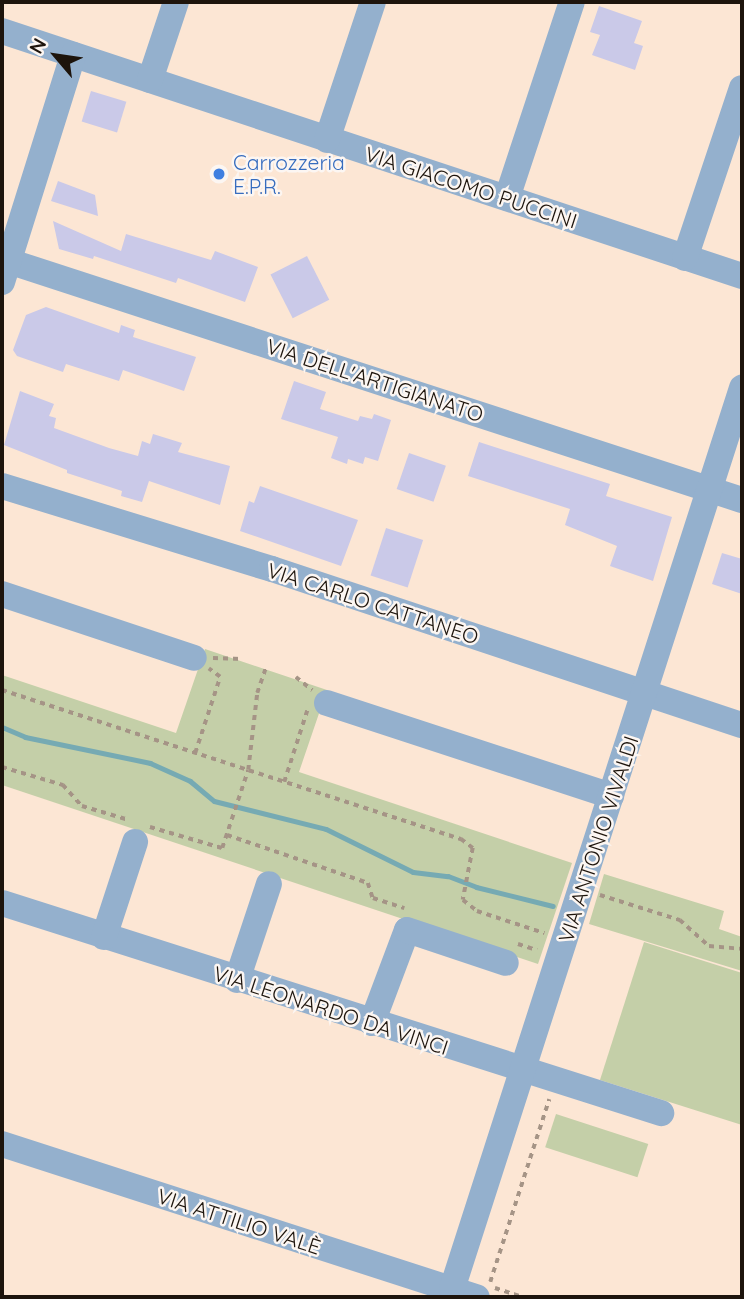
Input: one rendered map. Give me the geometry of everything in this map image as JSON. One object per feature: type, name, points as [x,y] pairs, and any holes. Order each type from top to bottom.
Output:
[{"type":"street","points":[[150,80],[176,2]]},
{"type":"street","points":[[327,140],[373,2]]},
{"type":"street","points":[[507,198],[572,2]]},
{"type":"street","name":"VIA GIACOMO PUCCINI","points":[[2,31],[742,276]]},
{"type":"street","points":[[5,271],[73,55]]},
{"type":"street","points":[[685,258],[742,88]]},
{"type":"street","name":"VIA DELL'ARTIGIANATO","points":[[5,271],[742,500]]},
{"type":"street","name":"VIA ANTONIO VIVALDI","points":[[465,1293],[523,1071],[742,388]]},
{"type":"street","name":"VIA CARLO CATTANEO","points":[[2,486],[272,569],[742,725]]},
{"type":"street","points":[[2,594],[194,658]]},
{"type":"street","points":[[327,703],[611,796]]},
{"type":"street","points":[[104,937],[138,830]]},
{"type":"street","points":[[237,980],[269,884]]},
{"type":"street","name":"VIA LEONARDO DA VINCI","points":[[2,903],[660,1114]]},
{"type":"street","points":[[372,1023],[407,930],[508,952]]},
{"type":"street","name":"VIA ATTILIO VALÈ","points":[[2,1144],[465,1293]]},
{"type":"path","points":[[194,658],[242,659]]},
{"type":"path","points":[[194,658],[220,677],[195,753]]},
{"type":"path","points":[[2,767],[63,785],[82,806],[138,830],[222,848],[248,770],[257,693],[266,667]]},
{"type":"path","points":[[2,690],[461,839],[473,848],[463,900],[477,911],[562,949]]},
{"type":"path","points":[[284,782],[308,708],[327,703]]},
{"type":"path","points":[[227,835],[368,883],[373,898],[410,910]]},
{"type":"path","points":[[582,889],[680,920],[709,946],[742,949]]},
{"type":"path","points":[[508,952],[562,949]]},
{"type":"path","points":[[523,1297],[489,1286],[555,1081]]},
{"type":"green space","points":[[205,649],[327,690],[299,772],[572,863],[538,964],[2,785],[2,675],[176,733]]},
{"type":"green space","points":[[604,874],[724,911],[719,929],[742,937],[742,971],[589,924]]},
{"type":"green space","points":[[644,942],[742,973],[742,1125],[600,1080]]},
{"type":"green space","points":[[556,1114],[648,1144],[637,1177],[545,1147]]},
{"type":"building","points":[[599,6],[642,21],[634,43],[643,46],[635,70],[592,55],[600,35],[590,32]]},
{"type":"building","points":[[91,91],[126,102],[117,132],[82,122]]},
{"type":"building","points":[[58,181],[95,195],[98,216],[51,201]]},
{"type":"building","points":[[53,221],[121,251],[126,234],[211,260],[215,251],[258,267],[245,302],[178,278],[176,283],[94,256],[93,259],[59,249]]},
{"type":"building","points":[[307,256],[329,300],[293,318],[270,275]]},
{"type":"building","points":[[46,307],[119,333],[121,325],[135,330],[133,337],[196,357],[184,391],[123,370],[119,381],[66,364],[63,372],[17,356],[13,350],[26,315]]},
{"type":"building","points":[[294,381],[326,392],[320,409],[358,421],[360,416],[372,419],[374,414],[391,420],[378,461],[365,457],[363,464],[348,459],[347,464],[331,458],[338,437],[281,419]]},
{"type":"building","points":[[20,391],[54,404],[49,416],[56,418],[54,428],[109,448],[138,456],[142,441],[150,444],[153,434],[182,443],[178,452],[230,466],[220,505],[149,481],[142,502],[121,496],[122,491],[67,473],[67,470],[4,445]]},
{"type":"building","points":[[479,442],[610,484],[606,496],[672,517],[653,581],[610,566],[617,546],[565,525],[570,509],[468,476]]},
{"type":"building","points":[[409,453],[446,466],[434,502],[397,489]]},
{"type":"building","points":[[260,486],[358,520],[341,566],[240,531],[249,501],[254,503]]},
{"type":"building","points":[[386,528],[423,540],[408,588],[371,576]]},
{"type":"building","points":[[722,553],[742,559],[742,594],[712,584]]},
{"type":"waterway","points":[[2,727],[25,737],[150,763],[190,781],[214,801],[326,829],[413,872],[448,876],[476,887],[553,906]]},
{"type":"place","name":"Carrozzeria E.P.R.","points":[[219,174]]}]
